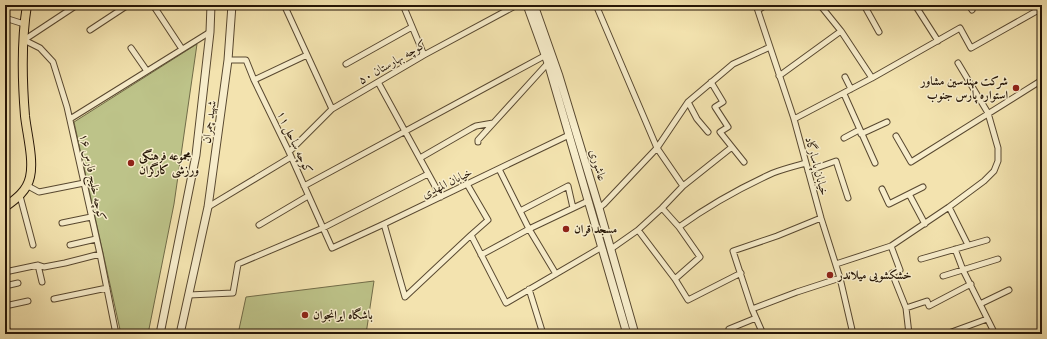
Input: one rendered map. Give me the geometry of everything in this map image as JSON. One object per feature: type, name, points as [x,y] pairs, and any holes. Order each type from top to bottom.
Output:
[{"type":"main road","points":[[5,207],[20,196],[28,186],[31,176],[30,145],[23,75],[24,24],[27,5]]},
{"type":"street","points":[[24,40],[77,5]]},
{"type":"street","points":[[90,30],[128,5]]},
{"type":"street","points":[[153,5],[182,49]]},
{"type":"street","name":"شهید چمران","points":[[160,334],[196,155],[210,32],[211,5]]},
{"type":"street","points":[[403,5],[424,55]]},
{"type":"street","name":"کوچه بهارستان ۵۰","points":[[208,206],[290,155],[332,109],[424,55],[517,5]]},
{"type":"street","name":"عاشوری","points":[[527,5],[546,55],[627,334]]},
{"type":"street","name":"عاشوری","points":[[534,5],[560,76],[635,334]]},
{"type":"street","points":[[596,5],[658,148],[683,186]]},
{"type":"street","points":[[757,7],[766,5]]},
{"type":"street","points":[[820,5],[841,31],[872,78]]},
{"type":"street","points":[[864,5],[879,32]]},
{"type":"street","points":[[914,5],[938,41]]},
{"type":"street","points":[[969,5],[972,10]]},
{"type":"street","name":"شهید چمران","points":[[180,334],[208,206],[234,6]]},
{"type":"street","name":"خیابان پاسارگاد","points":[[757,7],[794,119],[821,218],[840,278],[853,334]]},
{"type":"street","points":[[794,119],[844,94],[960,28],[971,48],[1042,8]]},
{"type":"street","points":[[286,9],[332,109]]},
{"type":"street","points":[[5,18],[24,24]]},
{"type":"street","points":[[346,64],[412,28]]},
{"type":"street","points":[[780,76],[841,31]]},
{"type":"street","points":[[70,119],[210,32]]},
{"type":"street","name":"کوچه خلیج فارس ۱۶","points":[[24,40],[40,48],[53,62],[70,119],[116,334]]},
{"type":"street","points":[[599,208],[658,148],[688,102],[733,64],[770,47]]},
{"type":"street","points":[[132,48],[147,71]]},
{"type":"street","points":[[254,80],[307,55]]},
{"type":"street","points":[[304,186],[546,55]]},
{"type":"street","name":"کوچه ساحل ۱۱","points":[[228,60],[246,60],[332,248]]},
{"type":"street","points":[[478,142],[478,140],[493,123],[548,63]]},
{"type":"street","points":[[836,264],[891,246],[949,207],[994,172],[998,161],[998,148],[988,113],[958,63]]},
{"type":"street","points":[[845,77],[851,89]]},
{"type":"street","points":[[896,136],[911,162],[1042,80]]},
{"type":"street","points":[[378,82],[441,197]]},
{"type":"street","points":[[711,82],[723,102],[716,107],[728,127],[720,132],[744,162]]},
{"type":"street","points":[[844,94],[875,163]]},
{"type":"street","points":[[688,102],[697,119],[708,132]]},
{"type":"street","points":[[844,138],[887,122]]},
{"type":"street","points":[[420,158],[476,126],[493,123]]},
{"type":"street","name":"خیابان المهدی","points":[[332,248],[569,135]]},
{"type":"street","points":[[611,249],[638,230],[683,186],[732,147]]},
{"type":"street","points":[[808,171],[836,161],[848,198]]},
{"type":"street","points":[[678,227],[700,212],[730,195],[774,173],[806,163]]},
{"type":"street","points":[[499,169],[520,211],[556,274]]},
{"type":"street","points":[[189,295],[233,293],[238,264],[323,228],[428,174]]},
{"type":"street","points":[[28,186],[40,192],[84,182]]},
{"type":"street","points":[[384,224],[405,297],[470,235],[488,220],[468,184]]},
{"type":"street","points":[[520,211],[568,186],[574,208]]},
{"type":"street","points":[[882,189],[889,204],[923,187]]},
{"type":"street","points":[[909,194],[925,224]]},
{"type":"street","points":[[20,196],[33,245]]},
{"type":"street","points":[[259,225],[308,196]]},
{"type":"street","points":[[481,255],[588,201]]},
{"type":"street","points":[[949,207],[968,245]]},
{"type":"street","points":[[662,208],[700,257],[675,280]]},
{"type":"street","points":[[62,223],[91,217]]},
{"type":"street","points":[[763,334],[752,309],[733,251],[778,236],[821,218]]},
{"type":"street","points":[[638,230],[688,300],[741,273]]},
{"type":"street","points":[[470,235],[506,303],[602,247]]},
{"type":"street","points":[[70,245],[96,239]]},
{"type":"street","points":[[921,259],[988,240]]},
{"type":"street","points":[[891,246],[900,270],[892,273],[906,308],[909,334]]},
{"type":"street","points":[[954,249],[995,334]]},
{"type":"street","points":[[5,272],[38,265],[44,267],[100,254]]},
{"type":"street","points":[[944,276],[998,259]]},
{"type":"street","points":[[38,265],[42,282]]},
{"type":"street","points":[[752,309],[796,292],[840,278]]},
{"type":"street","points":[[5,286],[18,283]]},
{"type":"street","points":[[906,308],[927,302],[929,306],[971,284]]},
{"type":"street","points":[[54,299],[107,288]]},
{"type":"street","points":[[529,289],[543,334]]},
{"type":"street","points":[[980,304],[1009,290]]},
{"type":"street","points":[[5,306],[28,300]]},
{"type":"street","points":[[729,329],[756,318]]},
{"type":"street","points":[[946,334],[987,319]]},
{"type":"street","points":[[5,320],[8,334]]},
{"type":"green space","name":"مجموعه فرهنگی ورزشی کارگران","points":[[197,44],[174,204],[148,334],[121,334],[74,122]]},
{"type":"green space","name":"باشگاه ایرانجوان","points":[[374,281],[366,334],[238,334],[246,297]]},
{"type":"place","name":"شرکت مهندسین مشاور استواره پارس جنوب","points":[[1016,88]]},
{"type":"place","name":"مجموعه فرهنگی ورزشی کارگران","points":[[131,163]]},
{"type":"place","name":"مسجد قران","points":[[566,229]]},
{"type":"place","name":"خشکشویی میلاندر","points":[[830,275]]},
{"type":"place","name":"باشگاه ایرانجوان","points":[[305,315]]}]
